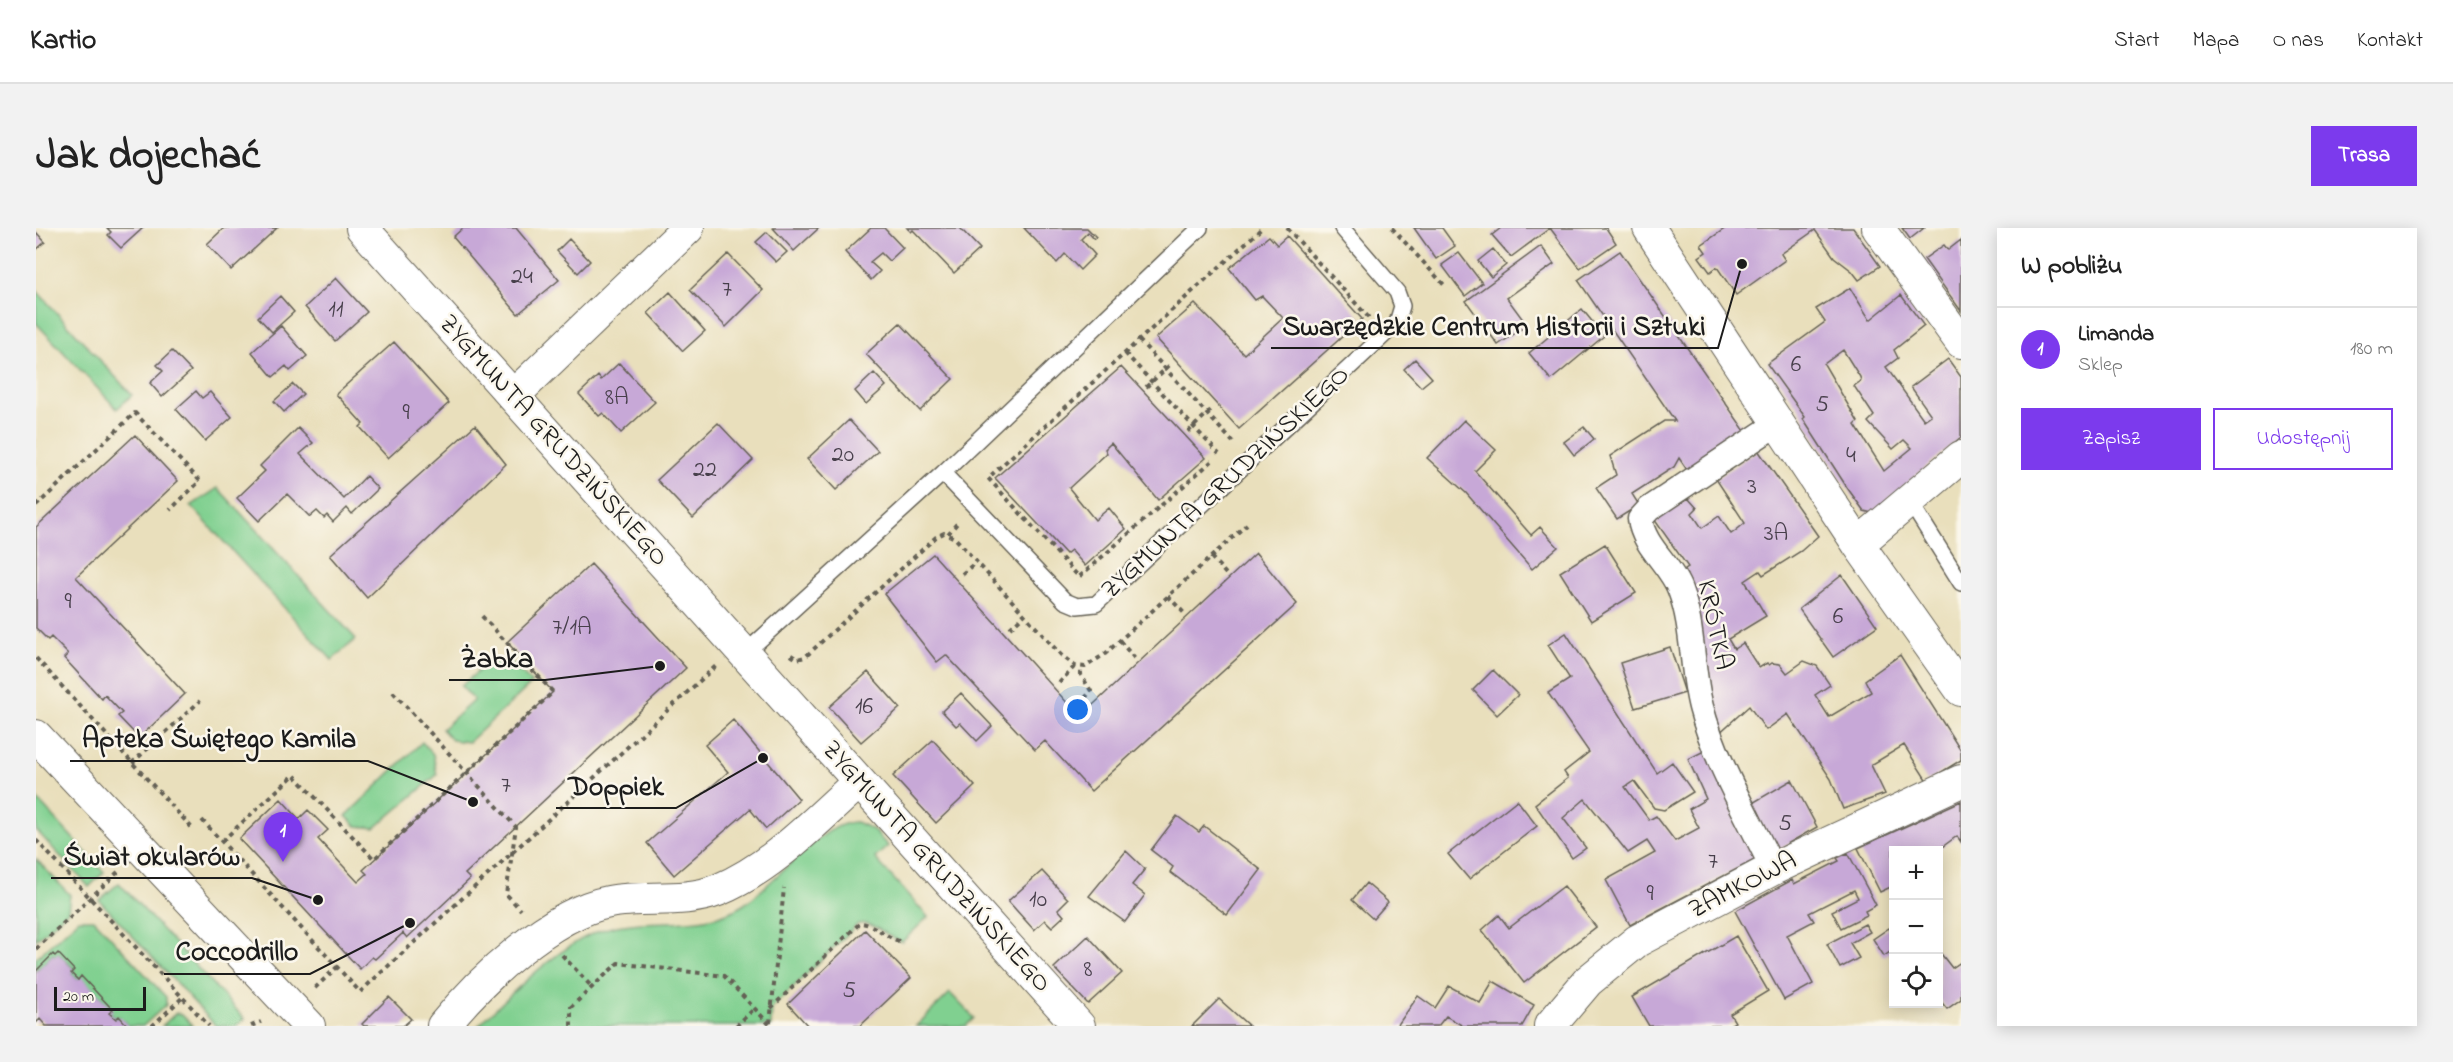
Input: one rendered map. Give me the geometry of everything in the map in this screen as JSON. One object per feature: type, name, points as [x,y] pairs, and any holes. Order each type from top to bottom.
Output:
[{"type":"street","name":"ZYGMUNTA GRUDZIŃSKIEGO","points":[[362,228],[1075,1024]]},
{"type":"street","points":[[513,396],[688,228]]},
{"type":"street","points":[[1878,228],[1961,342]]},
{"type":"street","points":[[1661,233],[1712,325],[1858,544],[1961,690]]},
{"type":"street","name":"KRÓTKA","points":[[1773,869],[1716,748],[1703,715],[1686,610],[1680,588],[1643,531],[1640,519],[1649,509],[1778,423]]},
{"type":"street","points":[[1858,544],[1961,456]]},
{"type":"street","points":[[36,736],[309,1026]]},
{"type":"street","name":"ZAMKOWA","points":[[1550,1026],[1588,981],[1629,947],[1773,869],[1961,781]]},
{"type":"street","points":[[443,1026],[487,978],[542,933],[577,912],[594,905],[611,902],[692,897],[730,885],[775,855],[859,782]]},
{"type":"lane","points":[[741,650],[769,631],[943,473],[1200,228]]},
{"type":"lane","name":"ZYGMUNTA GRUDZIŃSKIEGO","points":[[943,473],[1065,601],[1077,606],[1096,604],[1397,323],[1402,306],[1395,287],[1342,228]]},
{"type":"lane","points":[[1909,500],[1961,583]]},
{"type":"path","points":[[1242,434],[1079,577],[988,478],[1262,228]]},
{"type":"path","points":[[1287,228],[1370,319]]},
{"type":"path","points":[[1392,228],[1446,287]]},
{"type":"path","points":[[1362,327],[1379,312]]},
{"type":"path","points":[[1139,340],[1233,442]]},
{"type":"path","points":[[1125,353],[1219,454]]},
{"type":"path","points":[[1146,387],[1172,363]]},
{"type":"path","points":[[1188,432],[1213,408]]},
{"type":"path","points":[[36,506],[135,413],[200,481],[170,510]]},
{"type":"path","points":[[769,631],[793,657],[805,657],[942,534],[948,534],[955,538],[1061,655],[1081,668],[1096,662],[1247,524]]},
{"type":"path","points":[[1211,557],[1226,574]]},
{"type":"path","points":[[962,574],[976,562]]},
{"type":"path","points":[[1168,596],[1184,613]]},
{"type":"path","points":[[222,841],[294,775],[374,859],[554,692],[479,613]]},
{"type":"path","points":[[1011,628],[1024,615]]},
{"type":"path","points":[[1119,641],[1135,659]]},
{"type":"path","points":[[202,820],[360,992],[741,650]]},
{"type":"path","points":[[36,658],[193,829]]},
{"type":"path","points":[[1059,683],[1075,666]]},
{"type":"path","points":[[1079,705],[1091,689],[1081,675],[1081,668]]},
{"type":"path","points":[[393,692],[516,827],[506,894],[592,987]]},
{"type":"path","points":[[132,763],[200,701]]},
{"type":"path","points":[[36,840],[209,1026]]},
{"type":"path","points":[[36,949],[110,880]]},
{"type":"path","points":[[771,1025],[785,881]]},
{"type":"path","points":[[771,1008],[858,924],[869,925],[902,942]]},
{"type":"path","points":[[571,1026],[571,1007],[618,963],[724,976],[771,1025]]},
{"type":"path","points":[[320,983],[337,967]]},
{"type":"path","points":[[152,1026],[183,997]]},
{"type":"path","points":[[736,1026],[755,1008]]},
{"type":"green space","points":[[36,290],[132,395],[117,409],[36,323]]},
{"type":"green space","points":[[218,488],[356,639],[332,660],[191,506]]},
{"type":"green space","points":[[492,659],[501,666],[508,660],[532,683],[469,742],[452,740],[442,729],[474,700],[461,686]]},
{"type":"green space","points":[[422,742],[433,754],[437,775],[375,828],[356,826],[346,816]]},
{"type":"green space","points":[[36,798],[104,872],[89,887],[36,830]]},
{"type":"green space","points":[[856,822],[872,829],[888,846],[875,858],[928,917],[902,942],[875,927],[864,923],[858,924],[772,1008],[771,1026],[478,1026],[538,970],[589,935],[622,925],[693,921],[727,913],[755,896],[828,832],[842,825]]},
{"type":"green space","points":[[36,859],[70,895],[68,911],[36,940]]},
{"type":"green space","points":[[119,883],[245,1019],[237,1026],[216,1026],[99,900]]},
{"type":"green space","points":[[79,919],[94,919],[166,997],[166,1005],[143,1026],[128,1026],[119,1016],[116,1019],[109,1013],[112,1009],[81,977],[78,980],[71,973],[74,969],[58,953],[55,956],[53,954],[36,971],[36,958]]},
{"type":"green space","points":[[950,993],[974,1018],[966,1026],[916,1026]]},
{"type":"green space","points":[[176,1013],[182,1014],[193,1026],[162,1026]]},
{"type":"building","points":[[107,228],[143,228],[121,248],[108,235],[111,232]]},
{"type":"building","points":[[224,228],[277,228],[231,270],[207,244]]},
{"type":"building","points":[[463,228],[516,228],[559,280],[518,314],[453,237]]},
{"type":"building","points":[[773,228],[819,228],[794,251]]},
{"type":"building","points":[[871,228],[884,228],[903,248],[889,261],[881,253],[870,262],[880,271],[871,280],[845,252]]},
{"type":"building","points":[[907,228],[960,228],[980,249],[954,273],[913,230],[911,232]]},
{"type":"building","points":[[1024,228],[1087,228],[1096,237],[1094,239],[1088,232],[1081,239],[1095,255],[1080,270],[1065,254],[1057,263]]},
{"type":"building","points":[[1414,228],[1442,228],[1455,246],[1436,259]]},
{"type":"building","points":[[1501,228],[1550,228],[1511,257],[1492,235]]},
{"type":"building","points":[[1550,228],[1606,228],[1616,243],[1580,268]]},
{"type":"building","points":[[1726,228],[1853,228],[1880,266],[1859,280],[1852,271],[1834,257],[1815,230],[1781,254],[1785,260],[1736,295],[1717,267],[1710,272],[1699,257],[1706,252],[1701,245]]},
{"type":"building","points":[[1902,228],[1924,228],[1910,239]]},
{"type":"building","points":[[36,232],[45,242],[36,250]]},
{"type":"building","points":[[767,232],[787,252],[776,262],[756,242]]},
{"type":"building","points":[[1269,236],[1277,245],[1287,236],[1362,319],[1239,429],[1156,338],[1195,304],[1244,354],[1283,318],[1262,296],[1255,300],[1229,268]]},
{"type":"building","points":[[569,239],[590,261],[578,273],[557,251]]},
{"type":"building","points":[[1961,240],[1961,311],[1924,259],[1944,245],[1948,250]]},
{"type":"building","points":[[1541,246],[1554,264],[1507,298],[1527,325],[1498,345],[1466,301]]},
{"type":"building","points":[[1493,249],[1506,265],[1491,277],[1478,261]]},
{"type":"building","points":[[1620,251],[1747,434],[1689,473],[1679,458],[1674,467],[1632,494],[1639,505],[1617,519],[1596,488],[1616,475],[1610,456],[1664,421],[1675,421],[1578,280]]},
{"type":"building","points":[[1459,253],[1482,283],[1465,296],[1442,265]]},
{"type":"building","points":[[728,254],[763,290],[726,327],[690,290]]},
{"type":"building","points":[[336,278],[367,312],[335,341],[305,307]]},
{"type":"building","points":[[1850,288],[1870,320],[1901,295],[1924,326],[1894,350],[1898,358],[1886,367],[1924,420],[1931,415],[1911,387],[1948,359],[1961,377],[1961,437],[1872,513],[1864,511],[1848,489],[1803,419],[1805,417],[1767,364],[1825,322],[1816,309]],"holes":[[[1843,350],[1861,381],[1854,386],[1874,416],[1868,422],[1893,449],[1904,440],[1912,448],[1884,471],[1855,425],[1858,422],[1824,364]]]},
{"type":"building","points":[[670,292],[705,331],[683,351],[648,313]]},
{"type":"building","points":[[280,296],[294,312],[272,332],[258,317]]},
{"type":"building","points":[[1582,309],[1604,336],[1551,380],[1529,353]]},
{"type":"building","points":[[900,323],[953,379],[920,411],[866,354]]},
{"type":"building","points":[[281,326],[307,356],[290,371],[286,366],[273,377],[252,352]]},
{"type":"building","points":[[394,342],[449,403],[388,458],[360,427],[363,424],[336,394]]},
{"type":"building","points":[[172,351],[191,371],[162,397],[150,383],[163,371],[157,365]]},
{"type":"building","points":[[1415,359],[1432,378],[1421,387],[1404,369]]},
{"type":"building","points":[[619,363],[655,402],[621,433],[603,413],[599,416],[579,394],[598,376],[601,380]]},
{"type":"building","points":[[1121,367],[1206,458],[1158,500],[1111,443],[1105,449],[1107,453],[1069,488],[1095,520],[1109,508],[1126,529],[1085,566],[1071,550],[1066,554],[995,478]]},
{"type":"building","points":[[874,373],[886,386],[866,404],[855,391]]},
{"type":"building","points":[[293,384],[303,394],[284,412],[274,401]]},
{"type":"building","points":[[196,391],[202,398],[210,392],[232,417],[205,441],[176,409]]},
{"type":"building","points":[[849,420],[878,451],[836,490],[807,459]]},
{"type":"building","points":[[1464,420],[1496,450],[1475,471],[1531,535],[1540,527],[1558,547],[1532,569],[1466,493],[1427,458]]},
{"type":"building","points":[[718,423],[753,460],[693,518],[657,480]]},
{"type":"building","points":[[475,425],[506,464],[367,598],[330,555]]},
{"type":"building","points":[[1584,427],[1594,439],[1574,455],[1564,442]]},
{"type":"building","points":[[298,428],[313,443],[300,454],[344,499],[366,476],[378,489],[352,514],[347,508],[333,522],[327,515],[324,518],[317,511],[310,517],[287,494],[259,521],[237,498],[265,471],[260,466]]},
{"type":"building","points":[[135,435],[178,481],[76,577],[185,694],[139,738],[118,716],[122,713],[105,695],[102,699],[64,658],[68,654],[51,637],[48,640],[36,628],[36,527]]},
{"type":"building","points":[[1758,450],[1818,536],[1801,551],[1763,575],[1760,571],[1745,581],[1766,616],[1728,639],[1734,649],[1743,643],[1759,668],[1767,663],[1769,665],[1780,664],[1787,673],[1804,661],[1817,666],[1830,685],[1815,695],[1829,717],[1871,692],[1865,680],[1900,655],[1961,751],[1961,760],[1927,781],[1904,745],[1871,765],[1885,794],[1843,809],[1831,779],[1788,714],[1766,730],[1749,706],[1717,735],[1706,692],[1697,611],[1685,569],[1688,567],[1654,519],[1688,498],[1697,508],[1692,513],[1702,528],[1719,516],[1731,534],[1745,523],[1716,479]]},
{"type":"building","points":[[1605,544],[1636,593],[1591,621],[1560,572]]},
{"type":"building","points":[[1256,553],[1297,604],[1091,791],[1045,741],[1035,750],[946,655],[937,662],[884,594],[933,554],[1080,717]]},
{"type":"building","points":[[591,564],[686,668],[465,874],[470,879],[407,938],[403,933],[375,959],[372,957],[360,969],[239,839],[281,799],[299,819],[308,810],[328,830],[318,839],[358,882],[367,874],[363,870],[553,692],[507,642]]},
{"type":"building","points":[[1842,575],[1877,626],[1833,657],[1799,609]]},
{"type":"building","points":[[1566,633],[1657,773],[1672,762],[1693,792],[1664,810],[1654,808],[1634,781],[1625,787],[1649,820],[1656,816],[1675,841],[1699,828],[1689,809],[1706,799],[1688,759],[1708,749],[1758,858],[1630,925],[1606,880],[1655,853],[1647,841],[1628,853],[1585,799],[1563,818],[1586,848],[1572,858],[1535,804],[1568,778],[1564,772],[1589,752],[1548,693],[1570,679],[1548,645]]},
{"type":"building","points":[[1670,647],[1685,693],[1635,708],[1620,663]]},
{"type":"building","points":[[1493,670],[1518,695],[1497,715],[1473,690]]},
{"type":"building","points":[[868,672],[900,708],[861,742],[829,707]]},
{"type":"building","points":[[961,693],[992,726],[977,741],[960,723],[956,726],[942,711]]},
{"type":"building","points":[[733,720],[799,799],[766,829],[750,809],[674,875],[647,843],[728,772],[705,745]]},
{"type":"building","points":[[933,740],[975,786],[936,823],[893,776]]},
{"type":"building","points":[[1792,780],[1817,827],[1773,852],[1749,805]]},
{"type":"building","points":[[1517,800],[1537,826],[1469,879],[1448,854]]},
{"type":"building","points":[[1961,801],[1961,842],[1957,836],[1943,846],[1889,846],[1889,888],[1880,892],[1858,848]]},
{"type":"building","points":[[1177,816],[1199,832],[1204,826],[1261,870],[1227,915],[1170,872],[1173,867],[1151,850]]},
{"type":"building","points":[[1126,851],[1145,869],[1132,885],[1145,895],[1125,922],[1089,896]]},
{"type":"building","points":[[1848,853],[1876,905],[1865,911],[1867,915],[1841,928],[1832,911],[1858,898],[1854,890],[1809,913],[1814,921],[1787,935],[1813,984],[1784,1000],[1735,911],[1792,880],[1794,884],[1839,861],[1837,858]]},
{"type":"building","points":[[1042,871],[1068,899],[1058,909],[1064,916],[1052,927],[1045,920],[1034,930],[1008,901]]},
{"type":"building","points":[[1366,883],[1388,902],[1373,919],[1352,900]]},
{"type":"building","points":[[1564,886],[1596,927],[1524,983],[1482,930],[1499,915],[1509,928]]},
{"type":"building","points":[[1865,924],[1870,932],[1850,943],[1859,958],[1840,968],[1827,944]]},
{"type":"building","points":[[1889,928],[1889,953],[1884,956],[1873,939]]},
{"type":"building","points":[[865,930],[911,978],[860,1026],[808,1026],[788,1004]]},
{"type":"building","points":[[1088,936],[1122,973],[1088,1004],[1054,968]]},
{"type":"building","points":[[1736,936],[1768,991],[1730,1014],[1735,1022],[1728,1026],[1649,1026],[1632,997]]},
{"type":"building","points":[[58,953],[74,970],[71,973],[78,980],[81,976],[113,1010],[109,1013],[116,1019],[119,1016],[128,1026],[46,1026],[40,1019],[36,1023],[36,971],[53,954],[55,956]]},
{"type":"building","points":[[1943,956],[1952,968],[1961,962],[1961,999],[1947,1009],[1943,1004]]},
{"type":"building","points":[[1493,981],[1534,1005],[1522,1026],[1463,1026],[1446,1016],[1438,1026],[1397,1026],[1418,996],[1435,1008],[1449,986],[1480,1003]]},
{"type":"building","points":[[389,997],[411,1019],[403,1026],[364,1026],[362,1024]]},
{"type":"building","points":[[1219,999],[1249,1026],[1192,1026]]},
{"type":"place","name":"Swarzędzkie Centrum Historii i Sztuki","points":[[1742,264]]},
{"type":"place","name":"Żabka","points":[[660,666]]},
{"type":"place","name":"Doppiek","points":[[763,758]]},
{"type":"place","name":"Apteka Świętego Kamila","points":[[473,802]]},
{"type":"place","name":"Limanda","points":[[283,862]]},
{"type":"place","name":"Świat okularów","points":[[318,900]]},
{"type":"place","name":"Coccodrillo","points":[[410,923]]}]
